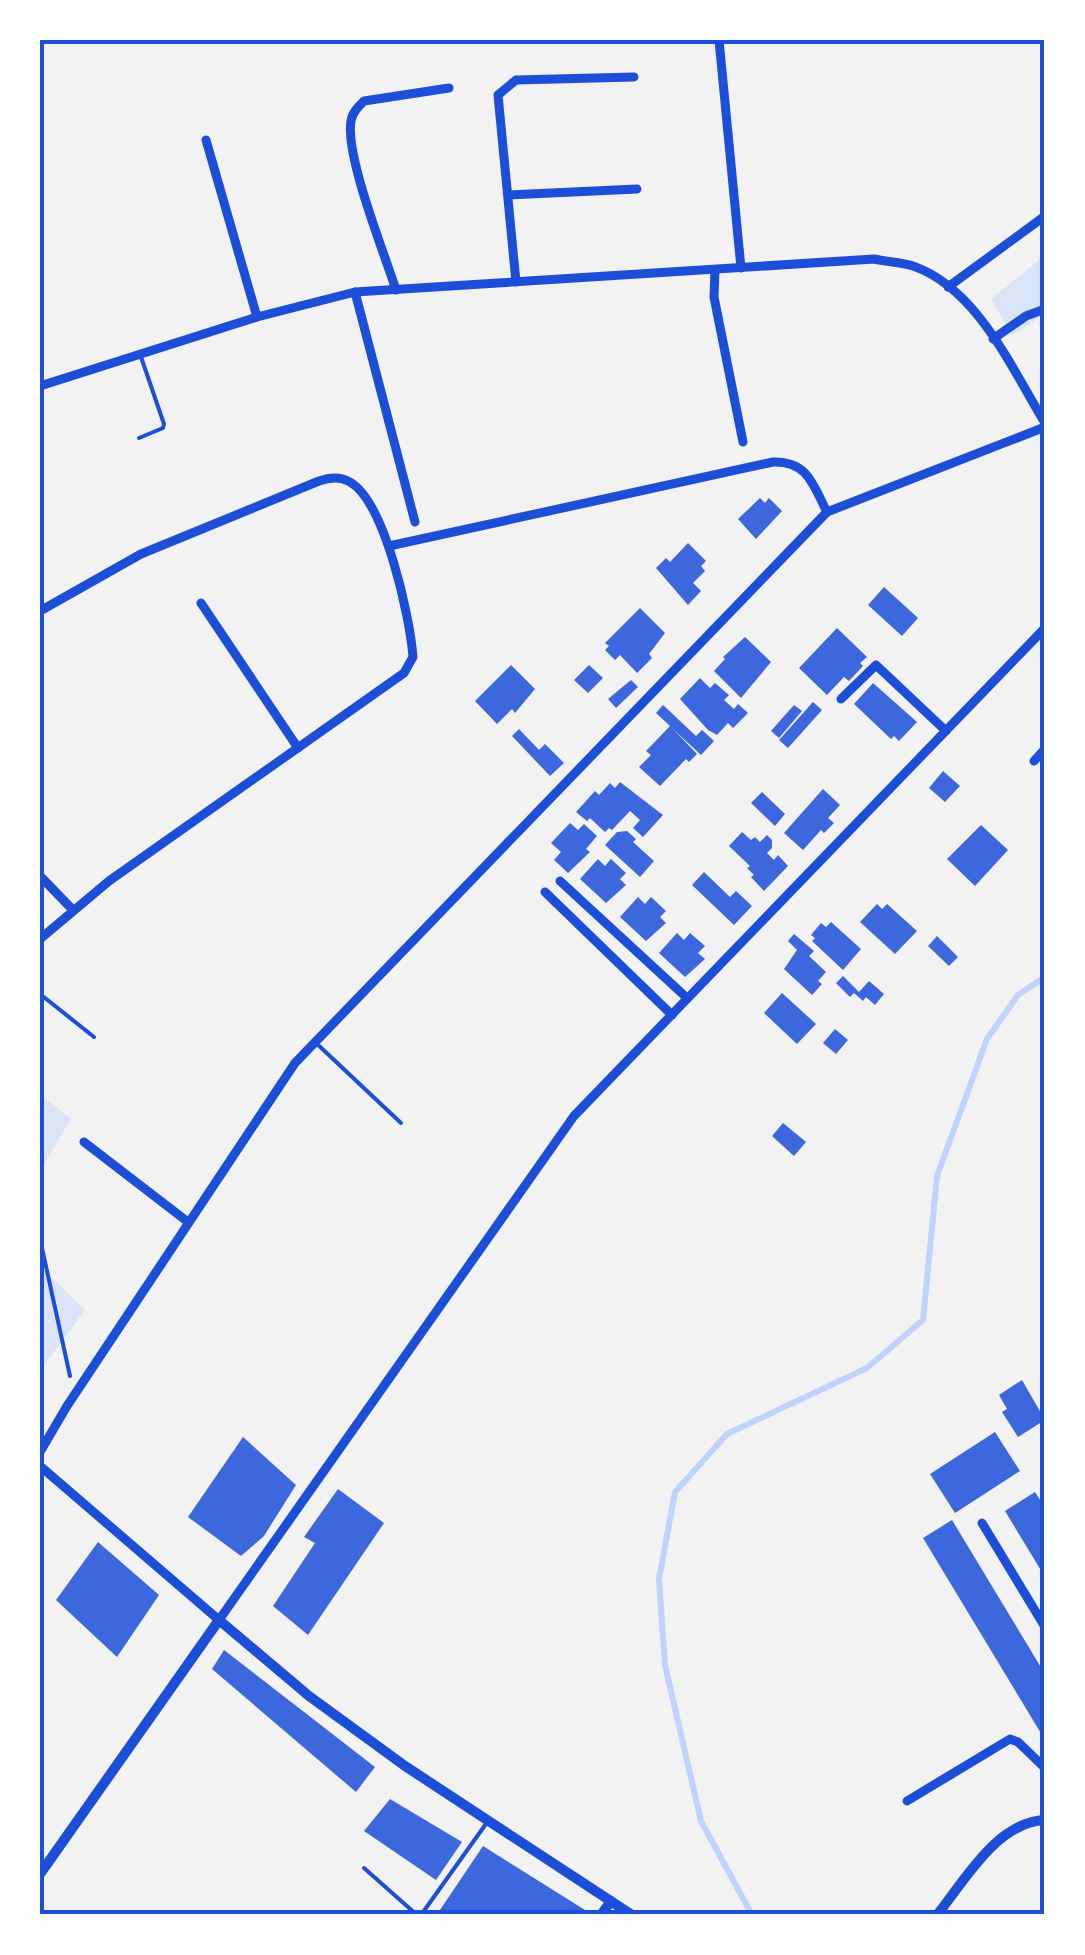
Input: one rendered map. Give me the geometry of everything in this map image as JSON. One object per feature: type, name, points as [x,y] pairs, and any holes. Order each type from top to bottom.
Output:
[{"type":"street","points":[[719,40],[741,268]]},
{"type":"street","points":[[516,282],[498,94],[516,80],[634,77]]},
{"type":"street","points":[[396,290],[358,169],[351,118],[364,102],[449,88]]},
{"type":"street","points":[[206,140],[257,318]]},
{"type":"street","points":[[508,194],[636,189]]},
{"type":"street","points":[[948,287],[1045,216]]},
{"type":"street","points":[[40,386],[257,318],[355,292],[874,260],[913,266],[948,287],[993,339],[1045,425],[827,512],[295,1063],[40,1452]]},
{"type":"street","points":[[716,270],[714,297],[743,442]]},
{"type":"street","points":[[355,292],[416,522]]},
{"type":"street","points":[[993,339],[1045,308]]},
{"type":"street","points":[[389,546],[773,462],[796,464],[806,470],[827,512]]},
{"type":"street","points":[[40,610],[141,554],[330,478],[350,481],[371,506],[389,546],[413,657],[404,673],[109,881],[40,938]]},
{"type":"street","points":[[201,603],[298,748]]},
{"type":"street","points":[[40,1874],[574,1116],[1045,628]]},
{"type":"street","points":[[841,699],[876,665],[946,731]]},
{"type":"street","points":[[1034,760],[1045,749]]},
{"type":"street","points":[[40,876],[73,910]]},
{"type":"street","points":[[560,882],[688,998]]},
{"type":"street","points":[[545,892],[672,1015]]},
{"type":"street","points":[[84,1142],[188,1222]]},
{"type":"street","points":[[40,1466],[308,1696],[405,1766],[632,1915]]},
{"type":"street","points":[[982,1524],[1045,1627]]},
{"type":"street","points":[[907,1800],[1010,1739],[1045,1768]]},
{"type":"street","points":[[937,1915],[1010,1830],[1031,1820],[1045,1820]]},
{"type":"street","points":[[601,1915],[611,1901]]},
{"type":"lane","points":[[139,438],[163,428],[164,424],[140,354]]},
{"type":"lane","points":[[40,994],[94,1037]]},
{"type":"lane","points":[[315,1042],[402,1123]]},
{"type":"lane","points":[[364,1868],[419,1915],[489,1821]]},
{"type":"path","points":[[40,1239],[74,1395]]},
{"type":"shaded area","points":[[1045,255],[1045,314],[1012,335],[991,299]]},
{"type":"shaded area","points":[[40,1094],[71,1119],[40,1171]]},
{"type":"shaded area","points":[[40,1266],[85,1310],[40,1371]]},
{"type":"building","points":[[760,498],[765,503],[769,498],[782,511],[756,539],[738,519]]},
{"type":"building","points":[[688,543],[706,561],[701,566],[705,571],[693,583],[701,591],[688,605],[656,568],[666,558],[670,562]]},
{"type":"building","points":[[884,587],[918,618],[902,636],[868,605]]},
{"type":"building","points":[[640,608],[665,633],[649,654],[652,658],[637,673],[620,655],[615,660],[605,650],[609,646],[605,643]]},
{"type":"building","points":[[837,628],[867,657],[849,681],[844,677],[827,695],[799,668]]},
{"type":"building","points":[[745,637],[771,662],[741,698],[714,671]]},
{"type":"building","points":[[511,665],[535,689],[515,713],[512,709],[497,724],[475,701]]},
{"type":"building","points":[[589,665],[603,678],[588,693],[574,680]]},
{"type":"building","points":[[700,678],[710,688],[715,683],[729,695],[724,700],[734,709],[738,704],[748,713],[733,728],[728,723],[717,735],[680,699]]},
{"type":"building","points":[[631,680],[638,687],[616,708],[608,699]]},
{"type":"building","points":[[873,683],[917,722],[899,741],[894,736],[891,739],[854,704]]},
{"type":"building","points":[[813,702],[822,710],[788,748],[779,740]]},
{"type":"building","points":[[663,705],[696,736],[702,730],[714,741],[701,755],[673,729],[697,754],[689,762],[686,759],[660,786],[639,767],[651,755],[646,751],[670,726],[656,713]]},
{"type":"building","points":[[794,705],[802,711],[779,738],[771,731]]},
{"type":"building","points":[[519,729],[539,750],[545,744],[564,763],[550,776],[512,736]]},
{"type":"building","points":[[943,771],[960,786],[945,802],[929,788]]},
{"type":"building","points":[[620,782],[663,815],[643,837],[633,828],[640,820],[630,811],[605,832],[590,818],[587,821],[576,812],[595,791],[599,795],[610,783],[615,788]]},
{"type":"building","points":[[823,789],[840,805],[828,818],[834,823],[824,833],[821,830],[803,850],[784,833]]},
{"type":"building","points":[[762,792],[785,814],[775,826],[751,803]]},
{"type":"building","points":[[570,823],[578,830],[584,824],[597,836],[586,849],[590,852],[568,873],[554,860],[561,852],[551,843]]},
{"type":"building","points":[[981,825],[1008,850],[975,886],[947,859]]},
{"type":"building","points":[[627,831],[654,861],[640,877],[605,845],[617,832]]},
{"type":"building","points":[[742,832],[760,842],[767,835],[772,848],[767,853],[774,860],[778,855],[788,866],[764,891],[751,877],[754,875],[747,868],[750,866],[729,846]]},
{"type":"building","points":[[598,859],[605,866],[611,859],[626,873],[620,879],[626,885],[606,903],[580,879]]},
{"type":"building","points":[[704,872],[730,897],[736,891],[752,906],[734,925],[692,885]]},
{"type":"building","points":[[638,897],[645,904],[651,897],[666,911],[660,917],[666,923],[646,941],[620,917]]},
{"type":"building","points":[[877,904],[882,909],[887,904],[917,931],[895,954],[860,922]]},
{"type":"building","points":[[831,922],[861,949],[843,970],[812,941],[815,938],[811,935],[821,923],[826,927]]},
{"type":"building","points":[[677,933],[684,940],[690,933],[705,946],[698,953],[705,959],[685,977],[659,953]]},
{"type":"building","points":[[794,934],[814,951],[809,956],[826,972],[812,995],[784,969],[797,950],[788,941]]},
{"type":"building","points":[[937,936],[958,957],[949,966],[928,946]]},
{"type":"building","points":[[843,976],[859,992],[869,981],[884,994],[875,1005],[854,993],[850,997],[836,983]]},
{"type":"building","points":[[782,993],[816,1024],[797,1044],[764,1013]]},
{"type":"building","points":[[835,1029],[848,1040],[836,1054],[823,1043]]},
{"type":"building","points":[[783,1123],[806,1142],[794,1156],[772,1136]]},
{"type":"building","points":[[1022,1380],[1045,1420],[1018,1437],[1002,1412],[1007,1409],[999,1395]]},
{"type":"building","points":[[995,1432],[1020,1471],[955,1513],[930,1474]]},
{"type":"building","points":[[243,1437],[296,1485],[264,1536],[241,1556],[188,1517]]},
{"type":"building","points":[[338,1489],[384,1523],[308,1635],[273,1606],[315,1543],[304,1537]]},
{"type":"building","points":[[1035,1492],[1045,1508],[1045,1577],[1005,1511]]},
{"type":"building","points":[[952,1520],[1045,1674],[1045,1740],[923,1538]]},
{"type":"building","points":[[98,1542],[159,1595],[117,1657],[56,1600]]},
{"type":"building","points":[[224,1650],[375,1767],[356,1792],[212,1669]]},
{"type":"building","points":[[390,1799],[462,1842],[436,1880],[364,1831]]},
{"type":"building","points":[[483,1846],[585,1910],[581,1915],[446,1915],[440,1910]]},
{"type":"waterway","points":[[752,1915],[701,1821],[665,1665],[659,1579],[675,1492],[727,1434],[867,1368],[923,1320],[937,1176],[987,1039],[1018,995],[1045,977]]}]
